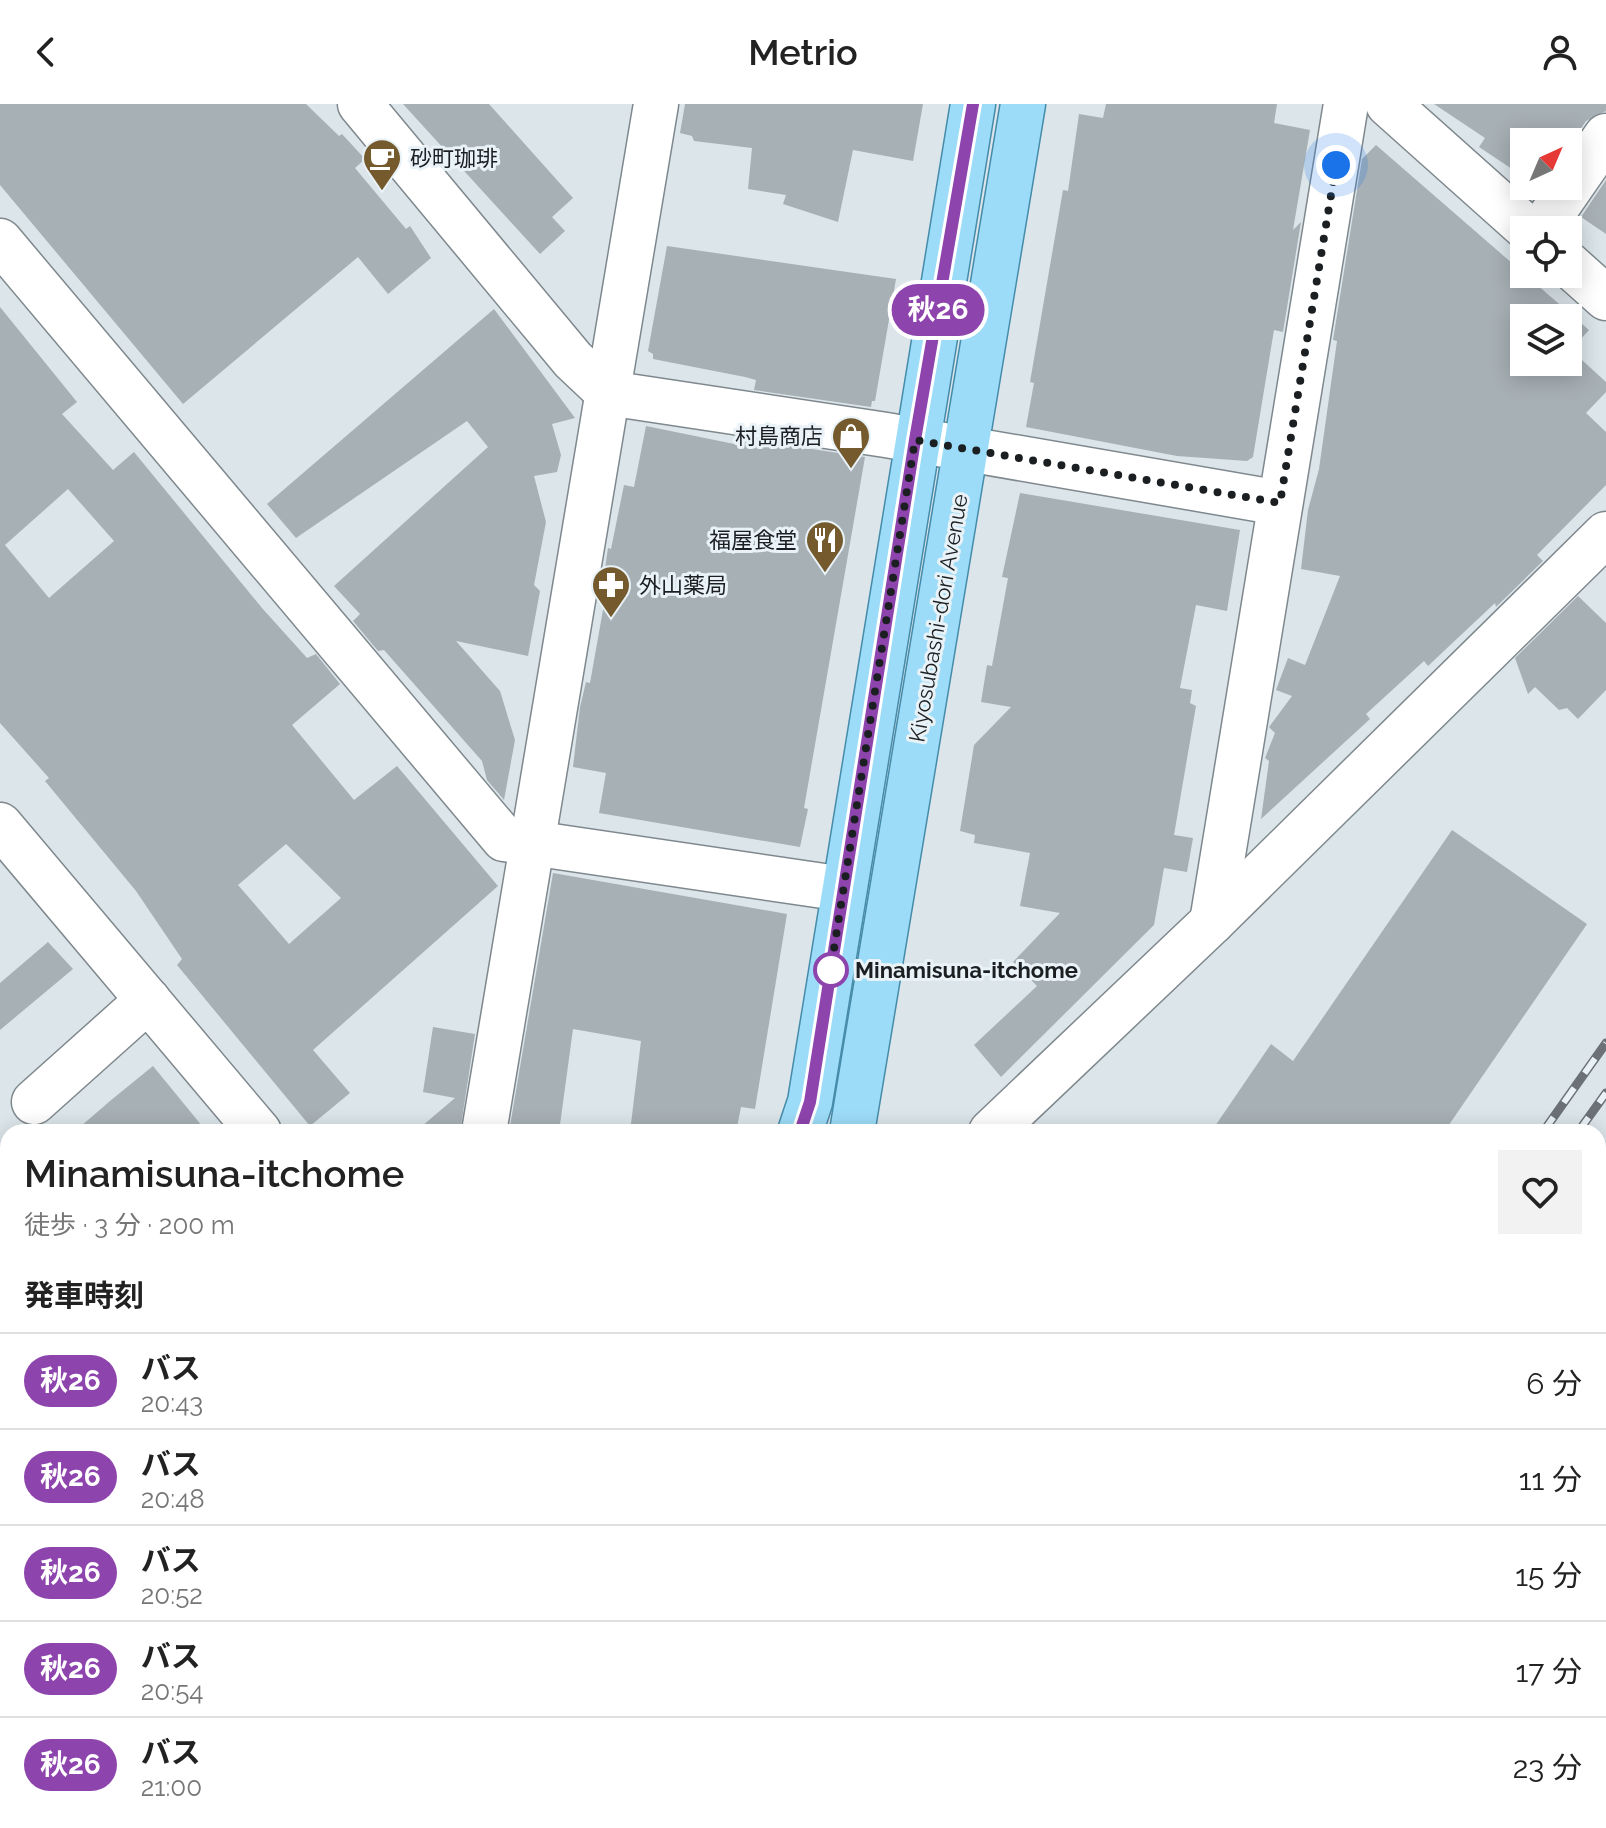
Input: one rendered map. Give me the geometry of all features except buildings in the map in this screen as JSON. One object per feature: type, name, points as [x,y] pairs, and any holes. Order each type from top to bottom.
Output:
[{"type":"main road","points":[[803,1124],[810,1102],[915,440],[973,104]]},
{"type":"main road","name":"Kiyosubashi-dori Avenue","points":[[853,1124],[1023,104]]},
{"type":"street","points":[[360,104],[573,360],[608,393],[915,440],[1280,503]]},
{"type":"street","points":[[485,1124],[656,104]]},
{"type":"street","points":[[1212,922],[1346,104]]},
{"type":"street","points":[[1388,104],[1513,216]]},
{"type":"street","points":[[1551,216],[1606,136]]},
{"type":"street","points":[[0,241],[504,839],[844,889]]},
{"type":"street","points":[[1582,277],[1606,298]]},
{"type":"street","points":[[999,1124],[1212,922],[1606,534]]},
{"type":"street","points":[[0,825],[14,871],[148,1000],[252,1124]]},
{"type":"street","points":[[34,1102],[148,1000]]},
{"type":"railway","points":[[1549,1124],[1606,1043]]},
{"type":"railway","points":[[1584,1124],[1606,1093]]},
{"type":"bus line","name":"秋26","points":[[803,1124],[810,1102],[915,440],[973,104]]},
{"type":"place","name":"砂町珈琲","points":[[382,192]]},
{"type":"place","name":"村島商店","points":[[851,470]]},
{"type":"place","name":"福屋食堂","points":[[825,574]]},
{"type":"place","name":"外山薬局","points":[[611,619]]},
{"type":"place","name":"Minamisuna-itchome","points":[[831,970]]},
{"type":"route","points":[[831,970],[829,980],[915,440],[1280,503],[1336,165]]}]
